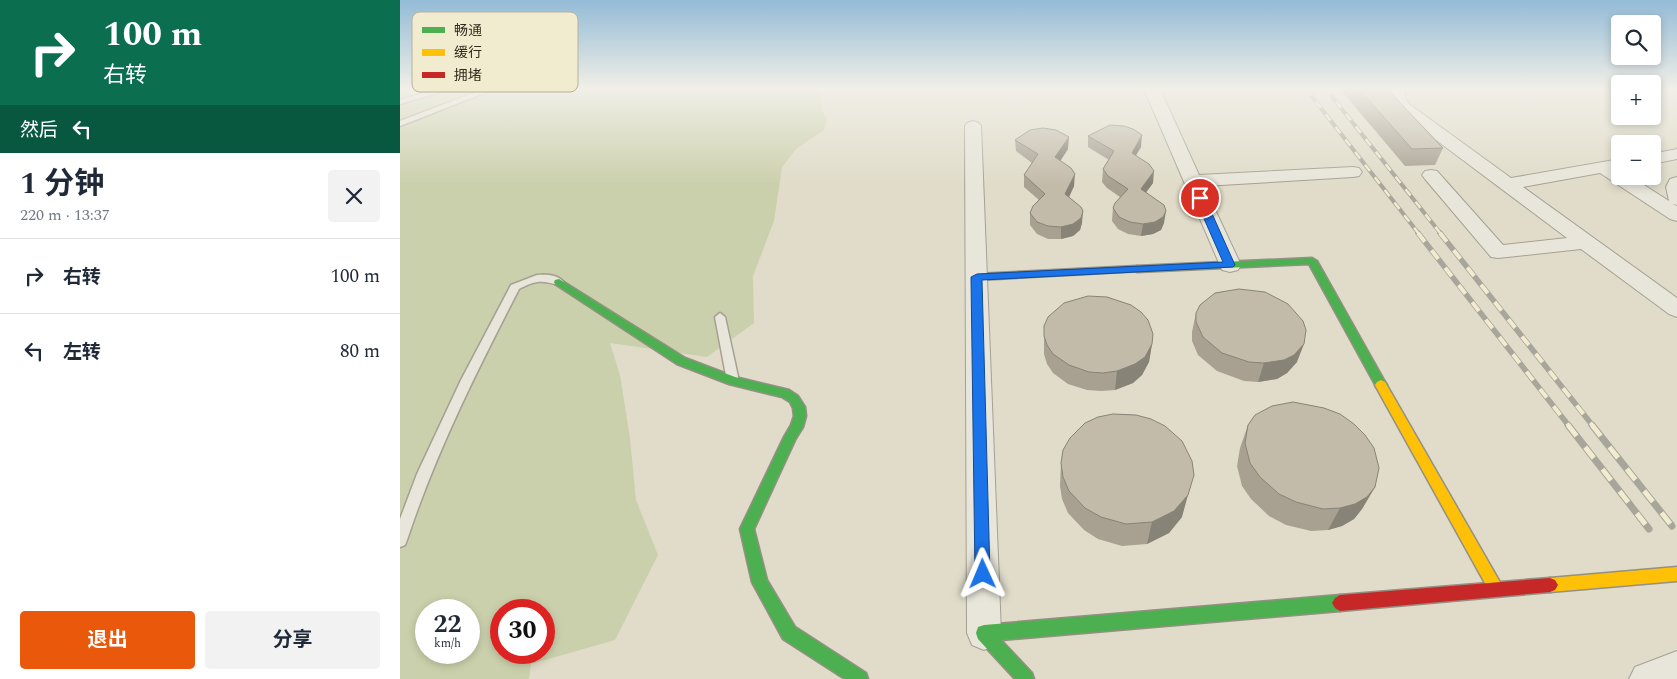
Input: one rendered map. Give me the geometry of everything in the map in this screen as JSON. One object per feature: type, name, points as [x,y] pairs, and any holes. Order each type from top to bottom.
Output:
[{"type":"street","points":[[1166,121],[1230,265]]},
{"type":"street","points":[[1421,121],[1677,309]]},
{"type":"street","points":[[973,126],[984,633],[1026,679]]},
{"type":"street","points":[[1661,157],[1677,154]]},
{"type":"street","points":[[1507,184],[1611,166]]},
{"type":"street","points":[[1192,181],[1353,172]]},
{"type":"street","points":[[1431,175],[1498,252],[1586,242]]},
{"type":"street","points":[[1677,183],[1675,187],[1677,199]]},
{"type":"street","points":[[1637,185],[1677,215]]},
{"type":"street","points":[[977,277],[1312,261],[1496,589]]},
{"type":"street","points":[[559,282],[681,361],[733,381],[785,393],[794,399],[799,407],[800,416],[797,426],[747,529],[760,582],[789,633],[860,679]]},
{"type":"street","points":[[984,633],[1677,574]]},
{"type":"street","points":[[1646,679],[1677,668]]},
{"type":"lane","points":[[400,540],[413,499],[464,384],[515,287],[530,279],[548,277],[559,282]]},
{"type":"lane","points":[[720,317],[733,381]]},
{"type":"green space","points":[[400,121],[827,121],[824,130],[797,148],[782,167],[774,221],[753,276],[754,323],[707,357],[610,343],[620,375],[630,438],[636,500],[658,555],[615,640],[555,657],[555,599],[490,599],[490,664],[531,664],[529,679],[400,679]]},
{"type":"building","points":[[1387,121],[1417,121],[1443,148],[1412,149]]},
{"type":"building","points":[[1110,125],[1124,126],[1142,135],[1132,153],[1149,164],[1154,171],[1141,189],[1164,205],[1166,211],[1163,217],[1155,222],[1143,224],[1130,222],[1119,217],[1113,208],[1115,203],[1128,189],[1108,176],[1103,169],[1114,151],[1088,136]]},
{"type":"building","points":[[1043,128],[1056,130],[1069,137],[1055,157],[1071,168],[1075,174],[1065,194],[1081,207],[1083,211],[1081,218],[1073,224],[1061,227],[1048,226],[1037,222],[1030,213],[1033,206],[1045,194],[1024,175],[1038,154],[1015,140],[1030,130]]},
{"type":"building","points":[[1239,289],[1265,292],[1288,304],[1303,321],[1306,330],[1304,344],[1294,355],[1284,360],[1264,363],[1249,362],[1222,353],[1203,337],[1196,322],[1196,313],[1200,305],[1215,293]]},
{"type":"building","points":[[1088,296],[1107,297],[1131,305],[1141,312],[1148,320],[1153,334],[1152,344],[1145,357],[1135,364],[1117,371],[1103,373],[1089,372],[1069,365],[1053,354],[1044,336],[1044,326],[1048,317],[1064,303]]},
{"type":"building","points":[[1293,402],[1324,408],[1340,414],[1365,435],[1374,448],[1379,468],[1375,487],[1367,497],[1355,504],[1340,508],[1323,509],[1296,502],[1279,494],[1260,477],[1250,463],[1245,443],[1248,425],[1255,415],[1272,406]]},
{"type":"building","points":[[1113,414],[1136,415],[1151,419],[1165,426],[1182,441],[1192,461],[1194,475],[1188,495],[1174,511],[1152,522],[1126,524],[1101,517],[1085,508],[1069,491],[1063,477],[1061,463],[1063,450],[1070,438],[1085,423],[1098,417]]},
{"type":"railway","points":[[1331,121],[1419,234]]},
{"type":"railway","points":[[1351,121],[1441,234]]},
{"type":"railway","points":[[1418,233],[1569,426]]},
{"type":"railway","points":[[1440,233],[1593,426]]},
{"type":"railway","points":[[1568,425],[1649,529]]},
{"type":"railway","points":[[1592,425],[1672,526]]},
{"type":"traffic: fast","points":[[1137,269],[1312,261],[1381,385]]},
{"type":"traffic: fast","points":[[559,282],[681,361],[733,381],[785,393],[794,399],[799,407],[800,416],[797,427],[790,437],[747,529],[760,582],[789,633],[860,679]]},
{"type":"traffic: fast","points":[[1026,679],[984,633],[1340,603]]},
{"type":"traffic: slow","points":[[1381,385],[1496,589]]},
{"type":"traffic: slow","points":[[1550,585],[1677,574]]},
{"type":"traffic: jam","points":[[977,277],[1137,269]]},
{"type":"traffic: jam","points":[[1340,603],[1550,585]]},
{"type":"route","points":[[983,574],[977,277],[1230,265],[1200,198]]}]
